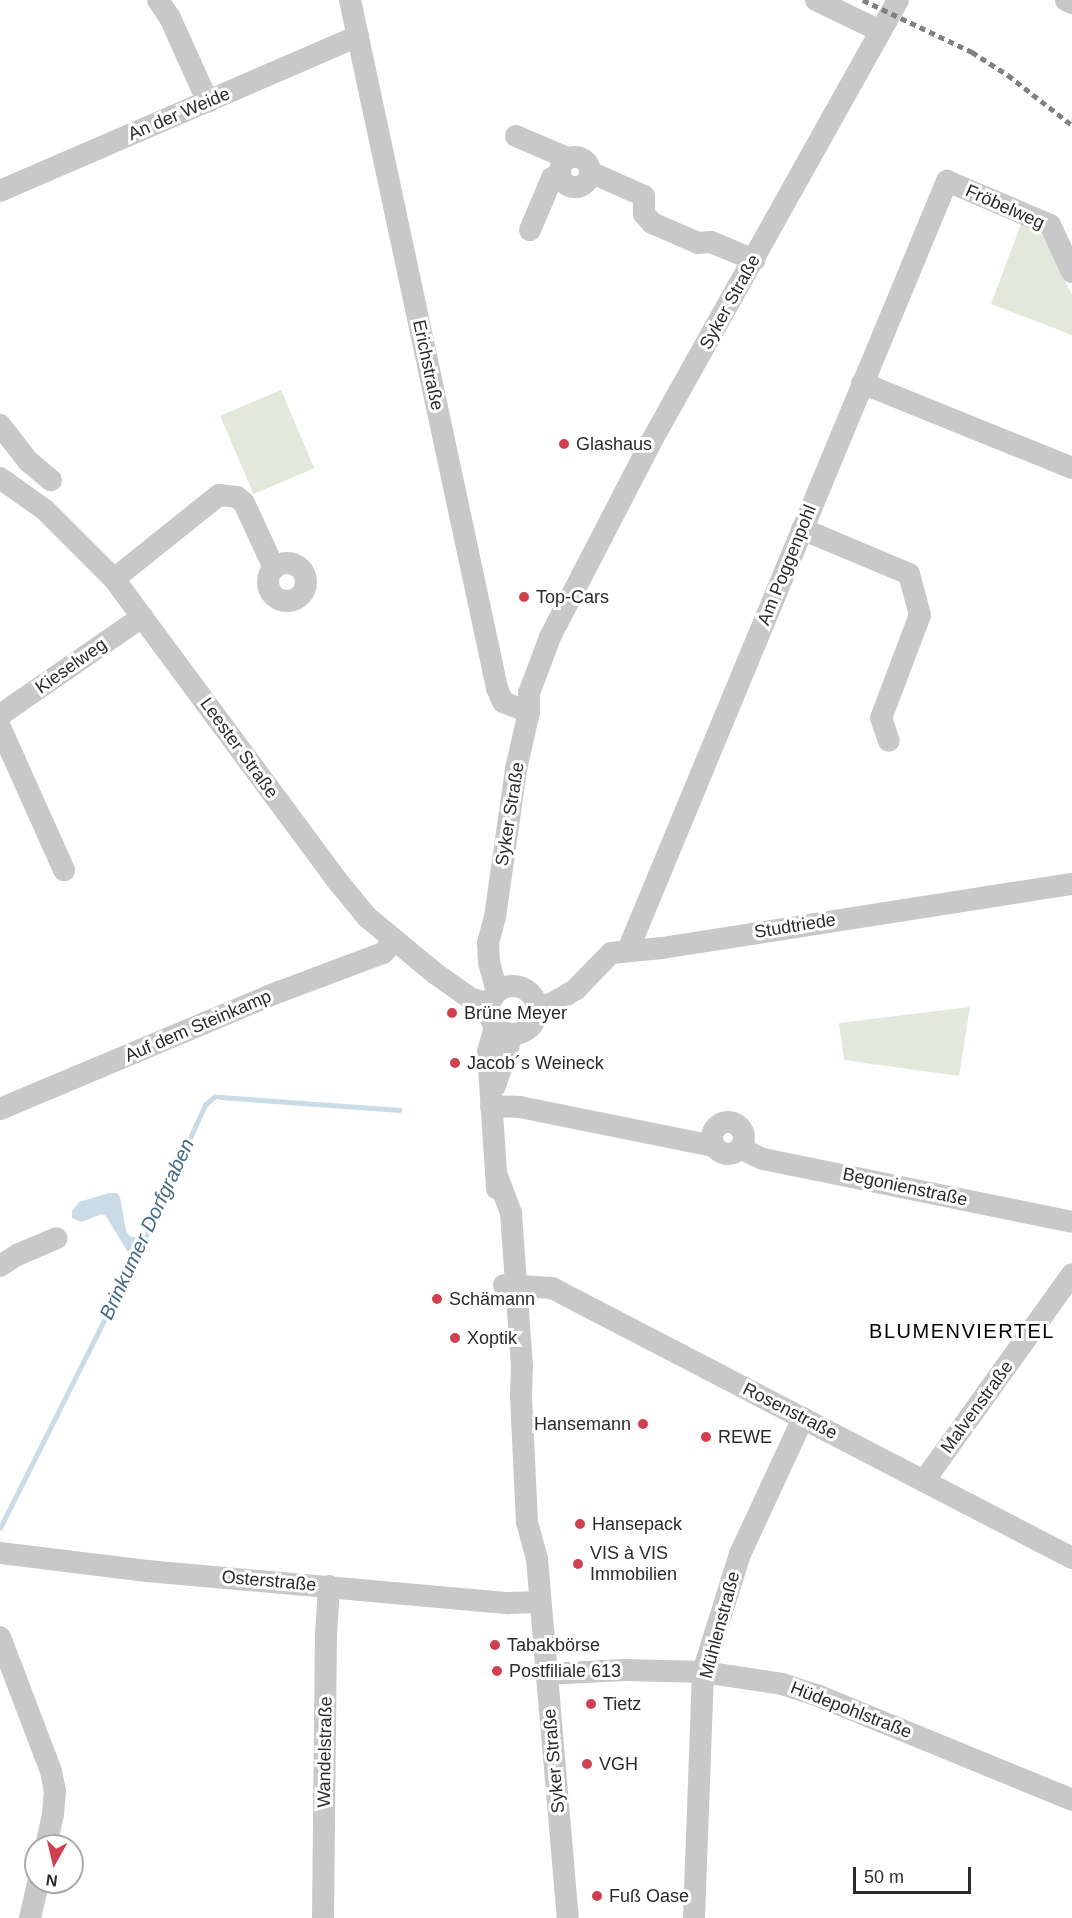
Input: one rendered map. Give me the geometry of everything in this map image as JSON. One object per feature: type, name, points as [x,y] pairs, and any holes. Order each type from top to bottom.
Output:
[{"type":"street","points":[[158,0],[171,18],[208,102]]},
{"type":"street","name":"Erichstraße","points":[[350,0],[497,688],[503,702],[529,712]]},
{"type":"street","points":[[816,0],[880,31]]},
{"type":"street","name":"Syker Straße","points":[[500,994],[501,956],[495,917],[516,769],[529,712],[543,697],[562,640],[567,607],[651,442],[898,0]]},
{"type":"street","points":[[1066,0],[1072,3]]},
{"type":"street","name":"An der Weide","points":[[0,191],[358,36]]},
{"type":"street","points":[[516,136],[563,166]]},
{"type":"street","points":[[563,166],[562,181],[576,188],[583,185],[590,172],[638,192],[644,196],[644,207],[704,230],[711,242],[753,260]]},
{"type":"street","points":[[531,230],[552,178],[563,166]]},
{"type":"street","name":"Fröbelweg","points":[[947,181],[1050,225],[1072,272]]},
{"type":"street","name":"Am Poggenpohl","points":[[628,950],[947,181]]},
{"type":"street","points":[[862,383],[1072,468]]},
{"type":"street","points":[[0,425],[28,461],[51,480]]},
{"type":"street","name":"Leester Straße","points":[[0,478],[45,510],[114,579],[335,878],[367,917],[394,941],[470,998],[500,994]]},
{"type":"street","points":[[114,579],[219,495],[237,497],[244,503],[274,568]]},
{"type":"street","points":[[802,529],[909,574],[920,615],[881,717],[890,741]]},
{"type":"street","name":"Kieselweg","points":[[0,715],[142,616]]},
{"type":"street","points":[[0,727],[8,764],[64,870]]},
{"type":"street","name":"Studtriede","points":[[538,1007],[553,1003],[576,988],[611,952],[662,948],[1072,884]]},
{"type":"street","name":"Auf dem Steinkamp","points":[[0,1109],[279,992],[383,952],[394,941]]},
{"type":"street","points":[[525,989],[534,997],[538,1007],[537,1018],[531,1027],[522,1033],[503,1031],[489,1016],[500,994],[525,989]]},
{"type":"street","name":"Syker Straße","points":[[503,1031],[491,1106],[496,1173],[511,1213],[510,1285],[522,1366],[521,1396],[528,1534],[525,1560],[546,1674],[568,1918]]},
{"type":"street","name":"Begonienstraße","points":[[491,1106],[520,1107],[713,1146],[711,1136],[715,1127],[724,1122],[732,1122],[743,1133],[740,1148],[763,1159],[1072,1222]]},
{"type":"street","points":[[0,1266],[17,1255],[57,1238]]},
{"type":"street","name":"Malvenstraße","points":[[924,1481],[1072,1274]]},
{"type":"street","name":"Rosenstraße","points":[[510,1285],[552,1288],[1072,1558]]},
{"type":"street","name":"Mühlenstraße","points":[[694,1918],[704,1671],[740,1554],[803,1418]]},
{"type":"street","name":"Osterstraße","points":[[0,1553],[147,1571],[509,1604],[534,1602]]},
{"type":"street","name":"Wandelstraße","points":[[323,1918],[326,1635],[329,1586]]},
{"type":"street","name":"Syker Straße","points":[[534,1602],[555,1918]]},
{"type":"street","points":[[0,1637],[51,1771],[55,1791],[49,1834]]},
{"type":"street","name":"Hüdepohlstraße","points":[[546,1674],[626,1670],[704,1671],[782,1684],[819,1696],[1072,1800]]},
{"type":"street","points":[[30,1918],[35,1894]]},
{"type":"shaded area","points":[[1021,224],[1042,235],[1072,295],[1072,335],[991,304]]},
{"type":"shaded area","points":[[281,390],[314,468],[253,494],[220,416]]},
{"type":"shaded area","points":[[970,1007],[959,1076],[844,1060],[839,1023]]},
{"type":"water","points":[[109,1193],[117,1193],[120,1197],[126,1231],[130,1236],[142,1239],[132,1259],[106,1216],[102,1214],[81,1222],[72,1218],[72,1211],[79,1202]]},
{"type":"waterway","name":"Brinkumer Dorfgraben","points":[[0,1528],[142,1244],[205,1105],[214,1097],[220,1097],[400,1110]]},
{"type":"railway","points":[[863,0],[972,52],[1008,75],[1072,125]]},
{"type":"place","name":"Glashaus","points":[[564,444]]},
{"type":"place","name":"Top-Cars","points":[[524,597]]},
{"type":"place","name":"Brüne Meyer","points":[[452,1013]]},
{"type":"place","name":"Jacob´s Weineck","points":[[455,1063]]},
{"type":"place","name":"Schämann","points":[[437,1299]]},
{"type":"place","name":"Xoptik","points":[[455,1338]]},
{"type":"place","name":"Hansemann","points":[[643,1424]]},
{"type":"place","name":"REWE","points":[[706,1437]]},
{"type":"place","name":"Hansepack","points":[[580,1524]]},
{"type":"place","name":"VIS à VIS Immobilien","points":[[578,1564]]},
{"type":"place","name":"Tabakbörse","points":[[495,1645]]},
{"type":"place","name":"Postfiliale 613","points":[[497,1671]]},
{"type":"place","name":"Tietz","points":[[591,1704]]},
{"type":"place","name":"VGH","points":[[587,1764]]},
{"type":"place","name":"Fuß Oase","points":[[597,1896]]},
{"type":"district","name":"BLUMENVIERTEL","points":[[962,1331]]}]
